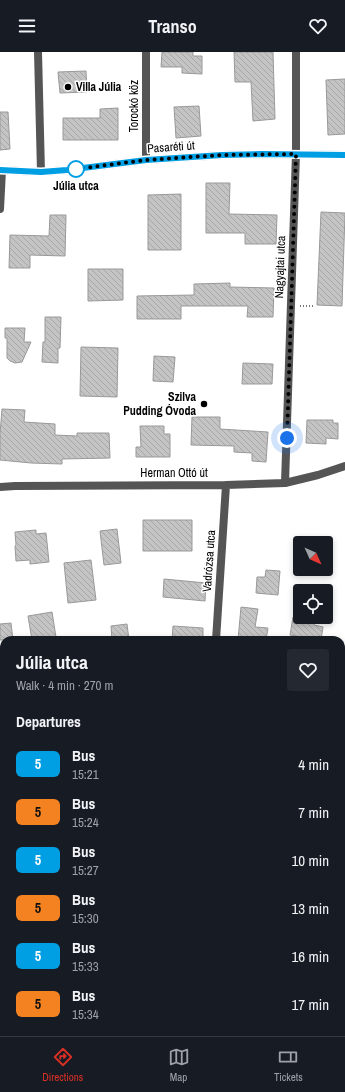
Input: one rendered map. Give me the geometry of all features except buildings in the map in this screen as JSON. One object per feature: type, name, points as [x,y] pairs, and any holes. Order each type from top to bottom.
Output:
[{"type":"street","points":[[38,52],[41,172]]},
{"type":"street","name":"Torockó köz","points":[[146,52],[146,160]]},
{"type":"street","name":"Nagyajtai utca","points":[[285,483],[296,154],[296,52]]},
{"type":"street","name":"Pasaréti út","points":[[1,170],[41,172],[146,160],[222,155],[345,155]]},
{"type":"street","points":[[0,209],[1,170]]},
{"type":"street","name":"Herman Ottó út","points":[[0,487],[285,483],[318,475],[345,466]]},
{"type":"street","name":"Vadrózsa utca","points":[[216,636],[226,485]]},
{"type":"path","points":[[291,305],[315,306]]},
{"type":"bus line","name":"5","points":[[0,170],[41,172],[146,160],[222,155],[345,155]]},
{"type":"place","name":"Villa Júlia","points":[[68,87]]},
{"type":"place","name":"Júlia utca","points":[[76,169]]},
{"type":"place","name":"Szilva Pudding Óvoda","points":[[204,404]]},
{"type":"route","points":[[76,169],[146,160],[222,155],[296,154],[287,438]]}]
